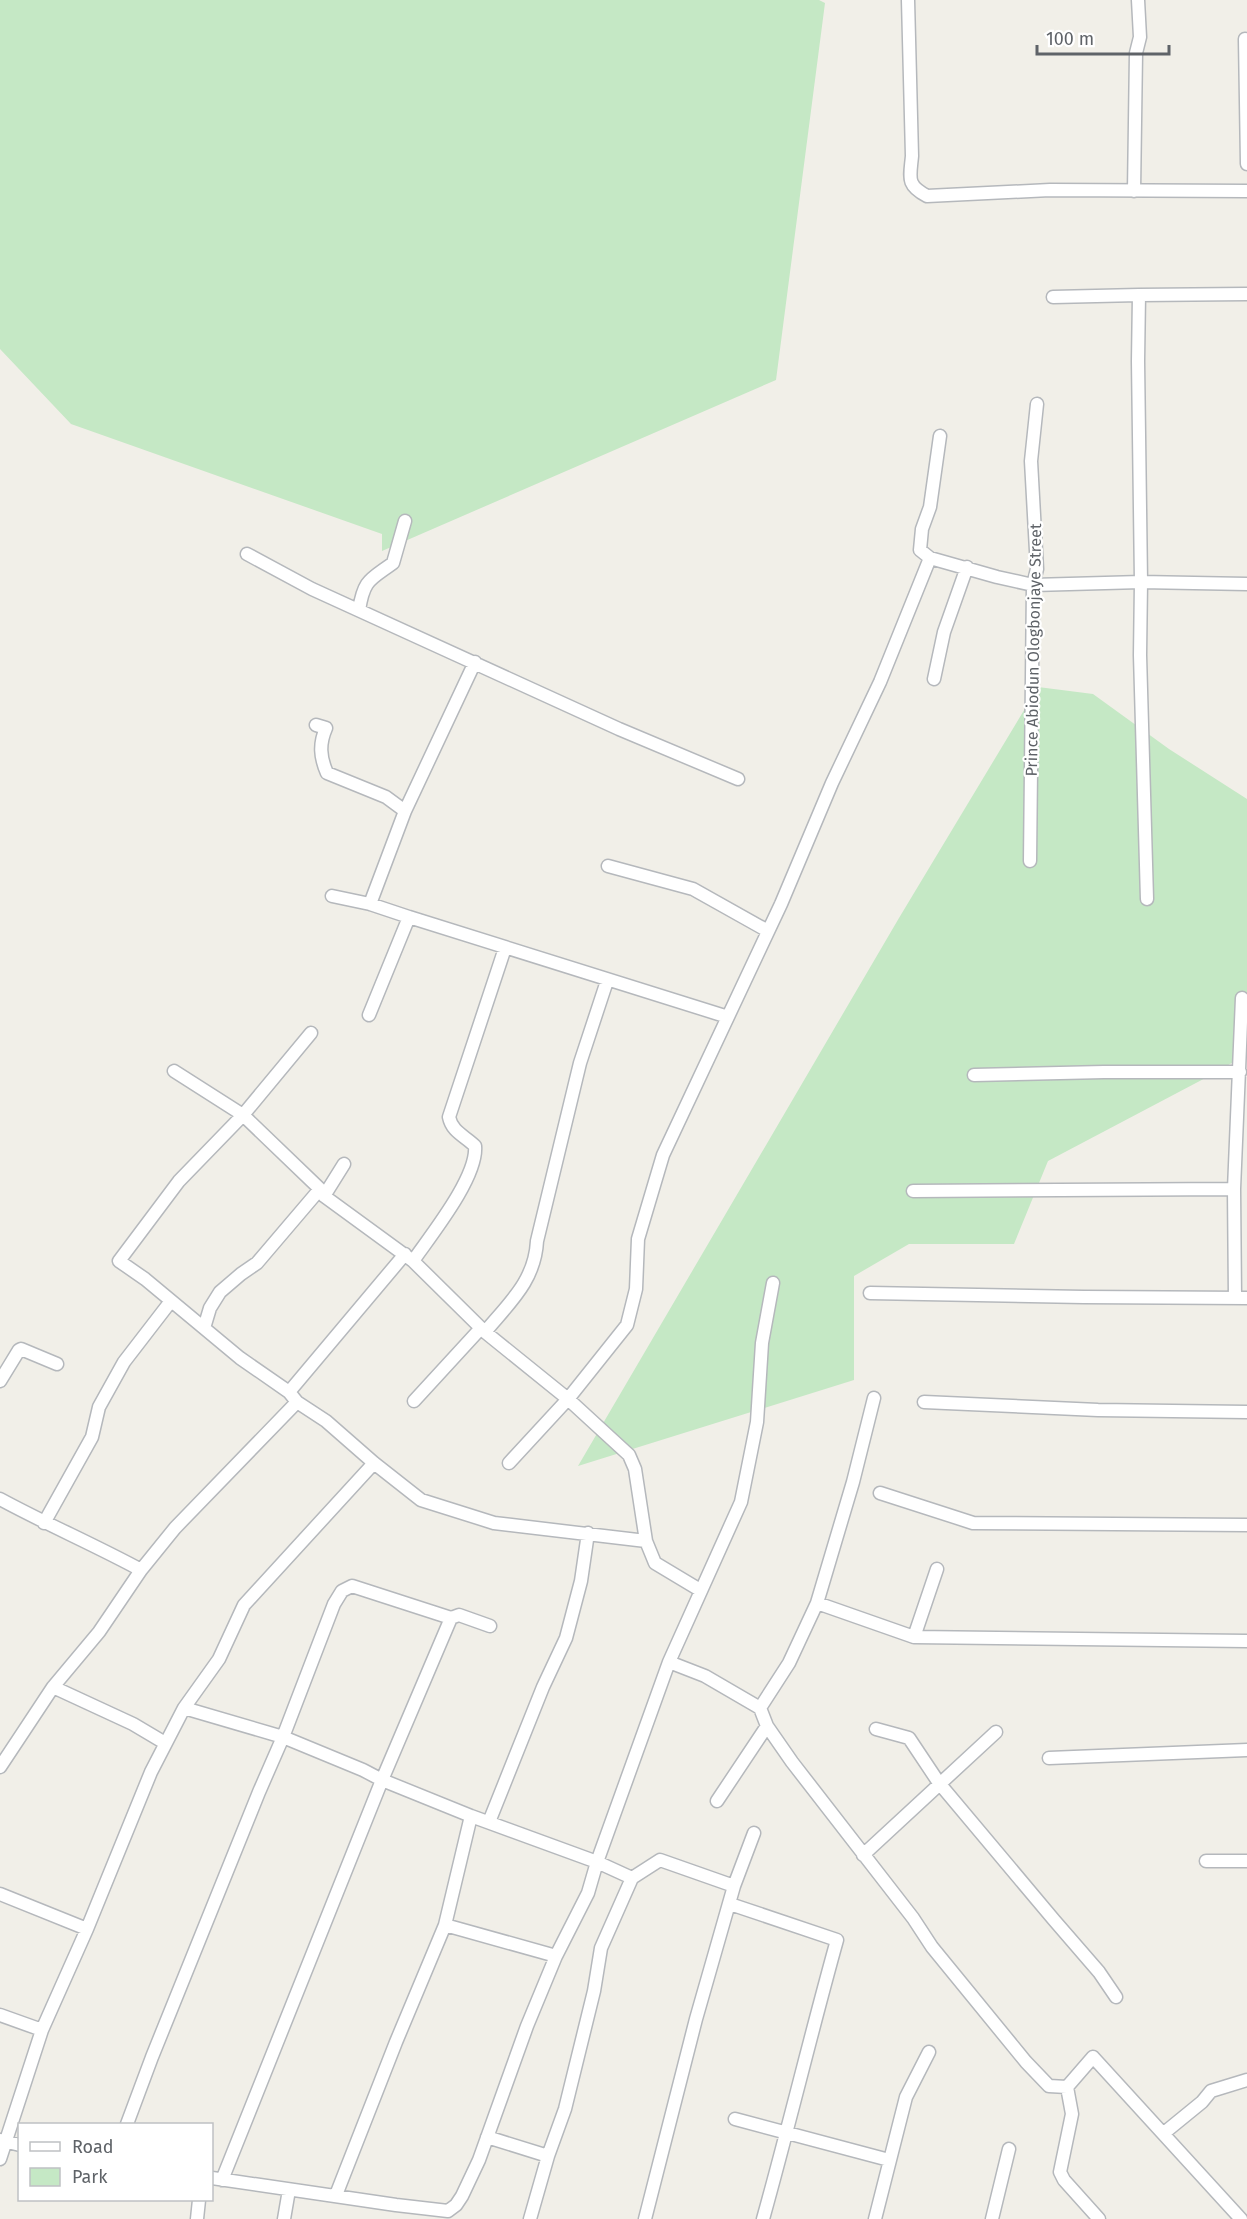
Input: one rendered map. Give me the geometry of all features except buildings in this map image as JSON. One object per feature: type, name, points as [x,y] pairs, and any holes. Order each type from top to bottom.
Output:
[{"type":"street","points":[[908,0],[912,156],[909,178],[914,189],[927,196],[1050,190],[1247,191]]},
{"type":"street","points":[[1134,191],[1136,53],[1140,37],[1138,0]]},
{"type":"street","points":[[1245,39],[1247,164]]},
{"type":"street","points":[[1053,297],[1247,294]]},
{"type":"street","points":[[1139,295],[1140,655],[1147,899]]},
{"type":"street","name":"Prince Abiodun Ologbonjaye Street","points":[[1030,861],[1034,585],[1037,569],[1031,461],[1037,404]]},
{"type":"street","points":[[940,436],[930,507],[924,520],[920,550],[930,558],[1034,585],[1141,582],[1247,584]]},
{"type":"street","points":[[359,610],[362,591],[368,582],[376,572],[393,563],[405,521]]},
{"type":"street","points":[[247,554],[312,589],[619,729],[738,779]]},
{"type":"street","points":[[509,1463],[568,1399],[627,1325],[636,1289],[638,1239],[663,1155],[768,931],[832,783],[880,682],[930,558]]},
{"type":"street","points":[[934,679],[945,633],[967,567]]},
{"type":"street","points":[[370,904],[405,811],[475,662]]},
{"type":"street","points":[[316,725],[326,728],[321,751],[322,762],[327,773],[386,797],[405,811]]},
{"type":"street","points":[[608,866],[693,889],[768,931]]},
{"type":"street","points":[[332,896],[370,904],[607,981],[728,1017]]},
{"type":"street","points":[[369,1015],[409,917]]},
{"type":"street","points":[[0,1767],[52,1687],[99,1632],[141,1570],[175,1528],[293,1397],[455,1202],[476,1156],[475,1146],[456,1132],[449,1117],[505,948]]},
{"type":"street","points":[[414,1401],[526,1282],[536,1258],[537,1240],[580,1063],[607,981]]},
{"type":"street","points":[[870,1293],[1241,1298],[1234,1189],[1242,998]]},
{"type":"street","points":[[310,1033],[243,1115],[179,1181],[119,1261],[240,1358],[326,1421],[421,1500],[494,1523],[646,1541]]},
{"type":"street","points":[[174,1071],[243,1115],[322,1193],[409,1258],[483,1330],[568,1399],[629,1455],[633,1461],[646,1541],[655,1563],[659,1568],[700,1590]]},
{"type":"street","points":[[974,1075],[1240,1072]]},
{"type":"street","points":[[204,1328],[210,1308],[220,1292],[257,1263],[322,1193],[345,1164]]},
{"type":"street","points":[[913,1191],[1234,1189]]},
{"type":"street","points":[[452,1618],[382,1780],[217,2179],[448,2211],[456,2205],[488,2137],[506,2080],[556,1956],[588,1893],[669,1662],[741,1502],[757,1422],[762,1343],[773,1283]]},
{"type":"street","points":[[44,1523],[92,1437],[99,1407],[124,1362],[171,1301]]},
{"type":"street","points":[[0,1382],[15,1355],[21,1349],[57,1364]]},
{"type":"street","points":[[760,1708],[789,1663],[817,1603],[853,1482],[874,1398]]},
{"type":"street","points":[[924,1402],[1098,1410],[1247,1412]]},
{"type":"street","points":[[0,2159],[2,2141],[42,2030],[165,1743],[184,1708],[219,1659],[244,1605],[374,1463]]},
{"type":"street","points":[[880,1493],[973,1523],[1247,1525]]},
{"type":"street","points":[[0,1499],[44,1523],[94,1544],[141,1570]]},
{"type":"street","points":[[489,1822],[543,1687],[566,1638],[581,1581],[588,1533]]},
{"type":"street","points":[[914,1637],[938,1569]]},
{"type":"street","points":[[128,2123],[161,2035],[283,1737],[334,1604],[342,1591],[352,1586],[452,1618],[459,1615],[490,1626]]},
{"type":"street","points":[[817,1603],[914,1637],[1247,1641]]},
{"type":"street","points":[[669,1662],[705,1676],[760,1708],[767,1726],[792,1762],[914,1918],[932,1947],[1026,2062],[1049,2086],[1067,2087]]},
{"type":"street","points":[[52,1687],[133,1724],[165,1743]]},
{"type":"street","points":[[184,1708],[283,1737],[471,1816],[597,1862],[632,1878]]},
{"type":"street","points":[[717,1801],[767,1726]]},
{"type":"street","points":[[876,1729],[909,1738],[939,1783],[1054,1920],[1071,1937],[1116,1997]]},
{"type":"street","points":[[863,1854],[996,1732]]},
{"type":"street","points":[[1048,1758],[1247,1750]]},
{"type":"street","points":[[336,2195],[445,1925],[471,1816]]},
{"type":"street","points":[[645,2219],[696,2019],[734,1886],[754,1833]]},
{"type":"street","points":[[530,2219],[565,2109],[594,1991],[601,1948],[632,1878],[660,1860],[734,1886]]},
{"type":"street","points":[[1206,1861],[1247,1861]]},
{"type":"street","points":[[0,1894],[87,1929]]},
{"type":"street","points":[[730,1904],[837,1940],[811,2031],[787,2133],[763,2219]]},
{"type":"street","points":[[445,1925],[556,1956]]},
{"type":"street","points":[[0,2015],[42,2030]]},
{"type":"street","points":[[875,2219],[906,2097],[929,2052]]},
{"type":"street","points":[[1099,2219],[1064,2180],[1060,2172],[1072,2115],[1067,2087],[1089,2052],[1241,2219]]},
{"type":"street","points":[[1164,2133],[1202,2102],[1211,2091],[1247,2080]]},
{"type":"street","points":[[735,2119],[889,2160]]},
{"type":"street","points":[[488,2137],[549,2156]]},
{"type":"street","points":[[2,2141],[18,2145]]},
{"type":"street","points":[[992,2219],[1010,2149]]},
{"type":"street","points":[[284,2219],[289,2190]]},
{"type":"street","points":[[197,2219],[199,2201]]},
{"type":"street","points":[[394,2219],[396,2205]]},
{"type":"green space","points":[[0,0],[819,0],[825,3],[776,380],[382,551],[382,534],[71,424],[0,349]]},
{"type":"green space","points":[[1038,687],[1093,694],[1169,749],[1247,799],[1247,1054],[1048,1161],[1014,1244],[909,1244],[854,1276],[854,1380],[578,1466],[899,918]]}]
